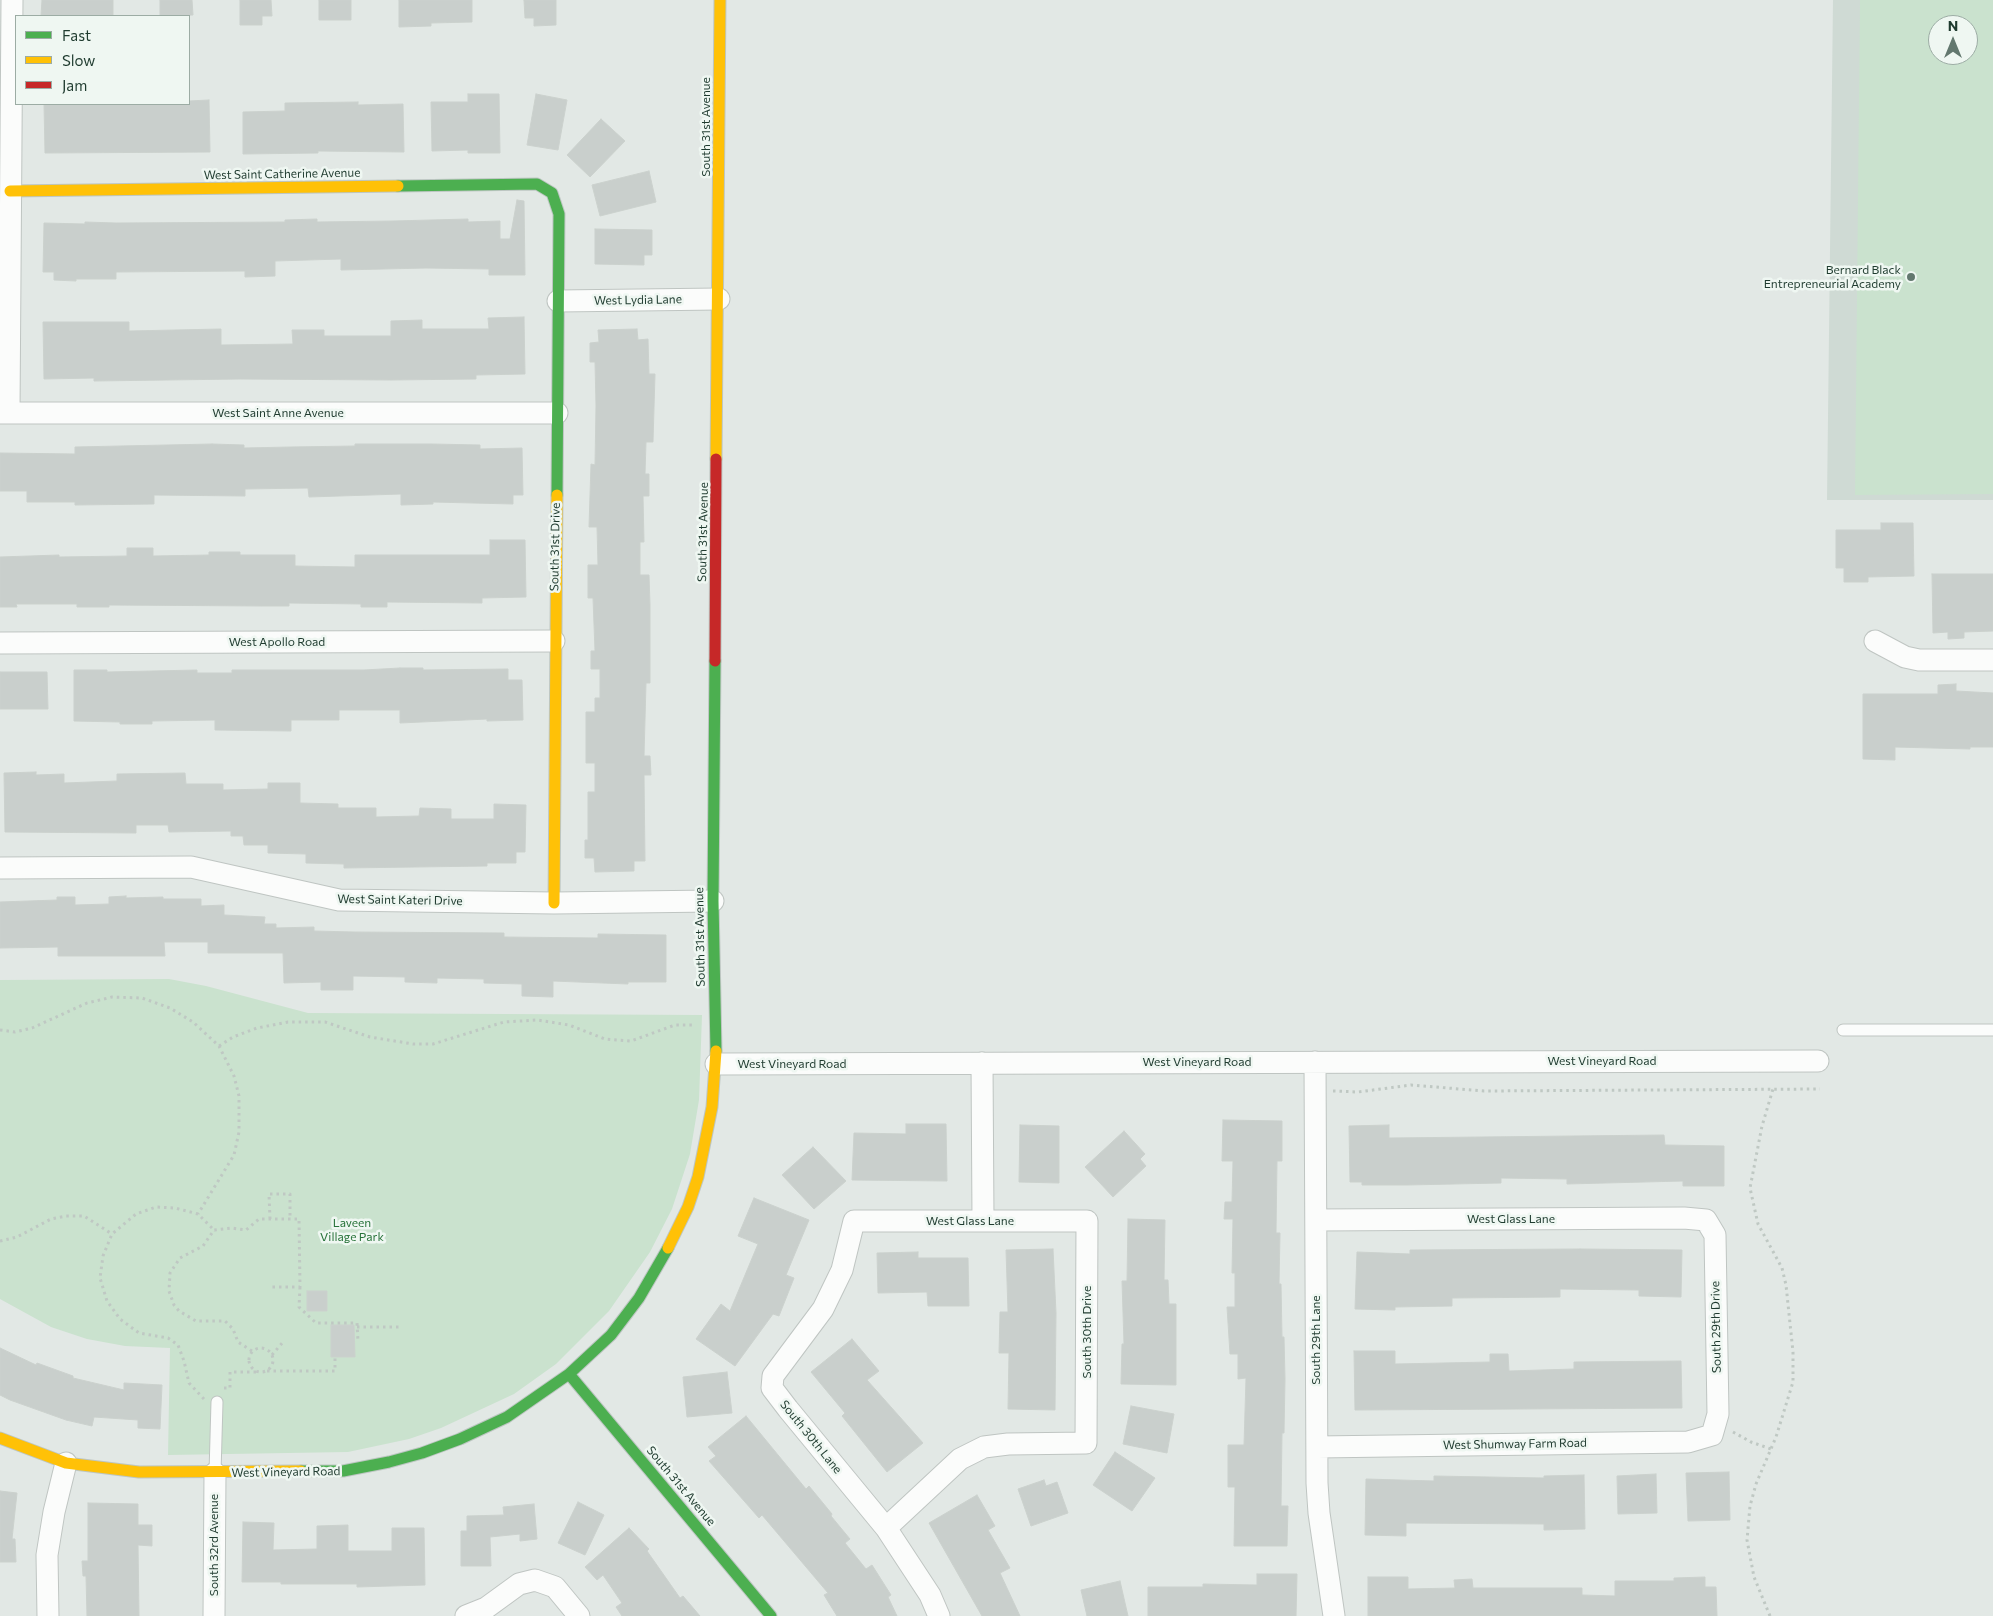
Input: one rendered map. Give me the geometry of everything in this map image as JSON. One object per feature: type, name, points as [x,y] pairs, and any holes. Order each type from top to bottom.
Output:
[{"type":"street","points":[[4,413],[10,191],[12,0]]},
{"type":"street","name":"South 31st Avenue","points":[[716,1064],[713,902],[720,0]]},
{"type":"street","name":"West Saint Catherine Avenue","points":[[10,191],[537,184],[552,193]]},
{"type":"street","name":"South 31st Drive","points":[[552,193],[559,214],[554,640],[554,903]]},
{"type":"street","name":"West Lydia Lane","points":[[558,301],[719,299]]},
{"type":"street","name":"West Saint Anne Avenue","points":[[4,413],[557,413]]},
{"type":"street","name":"West Apollo Road","points":[[0,643],[554,640]]},
{"type":"street","points":[[1875,642],[1904,657],[1919,660],[1993,660]]},
{"type":"street","name":"West Saint Kateri Drive","points":[[0,868],[190,867],[339,900],[554,903],[713,902]]},
{"type":"street","name":"West Vineyard Road","points":[[0,1438],[66,1463],[139,1472],[342,1471],[389,1462],[422,1453],[460,1439],[507,1417],[569,1374],[611,1335],[639,1298],[676,1233],[688,1207],[700,1170],[712,1107],[716,1064],[1818,1061]]},
{"type":"street","name":"South 29th Lane","points":[[1315,1062],[1316,1447],[1319,1513],[1334,1616]]},
{"type":"street","points":[[982,1063],[983,1220]]},
{"type":"street","name":"West Glass Lane","points":[[1316,1220],[1684,1218],[1706,1220]]},
{"type":"street","name":"South 29th Drive","points":[[1706,1220],[1715,1235],[1714,1430]]},
{"type":"street","name":"West Glass Lane","points":[[854,1221],[1087,1221]]},
{"type":"street","name":"South 30th Lane","points":[[854,1221],[842,1270],[823,1309],[773,1376],[772,1388],[886,1528],[930,1595],[939,1616]]},
{"type":"street","name":"South 30th Drive","points":[[886,1528],[960,1458],[984,1447],[1008,1444],[1086,1443],[1087,1221]]},
{"type":"street","name":"South 31st Avenue","points":[[569,1374],[771,1616]]},
{"type":"street","name":"West Shumway Farm Road","points":[[1316,1447],[1688,1442],[1714,1430]]},
{"type":"street","points":[[48,1616],[47,1555],[54,1512],[66,1463]]},
{"type":"street","name":"South 32rd Avenue","points":[[214,1616],[215,1473]]},
{"type":"street","points":[[466,1616],[486,1608],[519,1584],[535,1580],[554,1586],[579,1616]]},
{"type":"lane","points":[[1843,1030],[1993,1030]]},
{"type":"lane","points":[[213,1398],[215,1473]]},
{"type":"path","points":[[0,1030],[15,1032],[32,1028],[87,1003],[112,997],[142,998],[170,1008],[193,1022],[219,1046],[234,1076],[239,1096],[239,1132],[234,1155],[198,1214]]},
{"type":"path","points":[[219,1046],[233,1037],[257,1028],[288,1022],[326,1022],[370,1037],[413,1044],[433,1044],[504,1022],[537,1020],[569,1025],[605,1039],[631,1041],[675,1025],[696,1026]]},
{"type":"path","points":[[1315,1091],[1358,1092],[1411,1085],[1484,1091],[1820,1089]]},
{"type":"path","points":[[1770,1616],[1754,1577],[1747,1540],[1750,1506],[1756,1484],[1771,1449],[1792,1382],[1793,1352],[1786,1285],[1782,1268],[1758,1224],[1750,1188],[1762,1126],[1773,1089]]},
{"type":"path","points":[[270,1219],[269,1194],[290,1194],[290,1219]]},
{"type":"path","points":[[204,1399],[189,1382],[178,1345],[168,1338],[140,1333],[120,1319],[107,1301],[100,1278],[103,1256],[112,1234],[136,1214],[156,1207],[175,1208],[198,1214],[214,1230]]},
{"type":"path","points":[[0,1240],[17,1237],[51,1219],[66,1216],[84,1216],[112,1234]]},
{"type":"path","points":[[252,1352],[238,1342],[233,1329],[225,1321],[190,1319],[179,1311],[171,1298],[168,1283],[174,1265],[186,1253],[203,1246],[214,1230],[230,1228],[246,1230],[259,1219],[299,1219],[299,1307],[316,1323],[357,1323],[358,1340]]},
{"type":"path","points":[[272,1287],[300,1287]]},
{"type":"path","points":[[357,1328],[401,1327]]},
{"type":"path","points":[[272,1354],[283,1342]]},
{"type":"path","points":[[257,1372],[250,1367],[249,1359],[252,1352],[260,1348],[268,1350],[272,1354],[273,1364],[267,1371]]},
{"type":"path","points":[[219,1389],[230,1388],[230,1372],[335,1371],[335,1357]]},
{"type":"path","points":[[204,1399],[213,1398]]},
{"type":"path","points":[[202,1403],[204,1399]]},
{"type":"path","points":[[1714,1430],[1771,1449]]},
{"type":"shaded area","name":"Bernard Black Entrepreneurial Academy","points":[[1833,0],[1993,0],[1993,500],[1827,500]]},
{"type":"green space","name":"Bernard Black Entrepreneurial Academy","points":[[1860,0],[1993,0],[1993,494],[1855,495]]},
{"type":"green space","name":"Laveen Village Park","points":[[169,979],[206,986],[308,1013],[702,1015],[699,1100],[690,1154],[672,1209],[650,1252],[609,1311],[556,1364],[514,1394],[441,1428],[409,1439],[348,1452],[168,1455],[170,1348],[125,1346],[87,1339],[51,1327],[0,1299],[0,980]]},
{"type":"building","points":[[42,0],[113,0],[113,15],[41,15]]},
{"type":"building","points":[[160,0],[192,0],[193,15],[160,15]]},
{"type":"building","points":[[240,0],[271,0],[272,16],[262,16],[262,25],[240,25]]},
{"type":"building","points":[[319,0],[351,0],[351,20],[319,20]]},
{"type":"building","points":[[399,0],[472,0],[472,22],[431,23],[431,26],[399,27]]},
{"type":"building","points":[[524,0],[556,0],[556,25],[534,26],[534,18],[525,18]]},
{"type":"building","points":[[468,94],[499,94],[500,153],[468,153],[468,150],[432,151],[431,102],[468,102]]},
{"type":"building","points":[[536,94],[567,100],[558,150],[527,145]]},
{"type":"building","points":[[209,100],[210,152],[45,153],[44,105],[190,105],[190,101]]},
{"type":"building","points":[[358,102],[358,105],[403,104],[404,152],[318,151],[318,153],[243,154],[243,112],[285,111],[285,103]]},
{"type":"building","points":[[601,119],[625,141],[590,177],[567,155]]},
{"type":"building","points":[[649,171],[656,202],[600,216],[592,185]]},
{"type":"building","points":[[517,200],[524,201],[525,275],[489,275],[489,269],[341,270],[341,259],[275,261],[275,276],[245,277],[245,271],[116,272],[116,279],[76,279],[76,281],[54,280],[54,272],[43,272],[44,223],[285,222],[285,220],[317,219],[317,222],[468,219],[468,222],[500,221],[500,239],[510,239]]},
{"type":"building","points":[[595,229],[652,230],[652,255],[644,255],[644,265],[595,264]]},
{"type":"building","points":[[524,317],[525,374],[476,375],[476,379],[391,380],[240,379],[94,381],[94,378],[44,379],[43,322],[129,322],[129,331],[221,329],[221,345],[293,344],[292,330],[324,330],[324,336],[391,336],[391,321],[422,320],[422,329],[489,329],[488,318]]},
{"type":"building","points":[[637,329],[638,340],[648,339],[649,374],[655,374],[653,442],[646,442],[645,474],[649,474],[649,496],[643,496],[644,542],[640,542],[640,575],[649,575],[650,605],[650,683],[646,683],[644,756],[650,756],[651,775],[644,775],[645,861],[634,861],[634,871],[595,872],[594,858],[585,858],[585,840],[588,840],[588,792],[595,792],[595,763],[586,763],[586,712],[595,712],[595,698],[600,698],[600,669],[591,669],[591,651],[595,651],[593,598],[588,598],[588,565],[598,565],[597,527],[589,527],[591,464],[595,465],[596,406],[595,362],[590,362],[590,343],[599,342],[598,330]]},
{"type":"building","points":[[355,444],[432,444],[480,445],[480,449],[522,448],[523,495],[513,495],[513,504],[433,502],[433,504],[401,505],[401,494],[309,497],[308,488],[245,489],[245,496],[154,495],[154,504],[75,505],[75,502],[27,502],[27,491],[0,491],[0,453],[75,454],[75,447],[244,445],[244,448],[355,446]]},
{"type":"building","points":[[1881,523],[1913,523],[1914,576],[1868,577],[1868,582],[1844,582],[1844,568],[1836,568],[1836,530],[1881,530]]},
{"type":"building","points":[[490,540],[525,540],[526,597],[482,598],[482,603],[387,602],[387,607],[361,607],[361,604],[289,603],[289,606],[109,605],[109,607],[77,607],[77,604],[16,604],[17,607],[0,607],[0,557],[59,555],[59,557],[127,556],[127,548],[153,548],[153,556],[209,555],[209,552],[240,552],[240,555],[295,555],[295,566],[355,567],[355,555],[490,555]]},
{"type":"building","points":[[1932,574],[1993,574],[1993,631],[1964,632],[1964,638],[1948,639],[1948,632],[1933,633]]},
{"type":"building","points":[[423,668],[423,670],[508,669],[508,680],[522,680],[523,720],[487,721],[487,719],[400,723],[400,710],[339,710],[339,720],[291,720],[291,731],[215,730],[215,720],[152,721],[152,724],[74,721],[74,670],[107,670],[107,672],[197,670],[197,673],[232,673],[232,670],[364,670]]},
{"type":"building","points":[[0,672],[47,672],[48,709],[0,709]]},
{"type":"building","points":[[1956,684],[1956,691],[1993,693],[1993,747],[1970,747],[1970,749],[1895,747],[1895,760],[1863,759],[1863,694],[1938,694],[1938,685]]},
{"type":"building","points":[[36,772],[36,775],[64,774],[64,783],[117,781],[117,774],[185,773],[186,784],[223,784],[223,790],[268,789],[268,783],[300,783],[300,803],[338,804],[338,808],[376,808],[376,817],[419,816],[420,808],[451,809],[451,819],[494,819],[494,804],[526,805],[525,852],[516,852],[516,863],[487,863],[487,866],[344,868],[344,864],[306,863],[306,854],[268,853],[268,845],[244,845],[243,836],[231,836],[231,831],[169,832],[168,825],[136,825],[136,833],[5,832],[4,773]]},
{"type":"building","points":[[126,896],[126,898],[201,899],[201,906],[224,905],[224,915],[265,917],[264,924],[276,924],[276,928],[314,927],[314,931],[504,933],[504,937],[598,938],[598,934],[666,935],[666,982],[628,982],[628,984],[553,981],[553,997],[522,996],[522,984],[484,983],[484,979],[437,978],[437,983],[405,982],[405,977],[353,976],[353,990],[321,990],[321,982],[284,983],[283,953],[208,953],[208,942],[164,942],[165,956],[58,956],[58,947],[0,948],[0,902],[57,900],[57,897],[75,897],[75,905],[109,904],[109,897]]},
{"type":"building","points":[[1223,1120],[1282,1121],[1282,1161],[1277,1161],[1276,1233],[1280,1233],[1279,1284],[1281,1284],[1285,1379],[1281,1506],[1288,1506],[1287,1546],[1234,1546],[1235,1487],[1228,1487],[1228,1445],[1244,1445],[1246,1378],[1238,1379],[1238,1354],[1230,1354],[1227,1307],[1235,1307],[1235,1273],[1232,1273],[1233,1219],[1224,1219],[1225,1202],[1232,1202],[1233,1161],[1222,1161]]},
{"type":"building","points":[[906,1124],[946,1124],[947,1181],[852,1180],[854,1133],[906,1134]]},
{"type":"building","points":[[1020,1125],[1059,1126],[1059,1183],[1019,1182]]},
{"type":"building","points":[[1389,1125],[1389,1138],[1664,1135],[1665,1145],[1724,1146],[1724,1186],[1683,1186],[1683,1181],[1567,1184],[1567,1179],[1501,1178],[1501,1183],[1362,1185],[1362,1182],[1350,1182],[1349,1126]]},
{"type":"building","points":[[1124,1131],[1145,1154],[1140,1159],[1146,1166],[1113,1197],[1085,1167]]},
{"type":"building","points":[[813,1147],[846,1181],[814,1209],[782,1175]]},
{"type":"building","points":[[754,1198],[809,1220],[786,1275],[794,1278],[779,1316],[773,1314],[735,1366],[696,1339],[721,1304],[730,1311],[758,1244],[738,1236]]},
{"type":"building","points":[[1128,1219],[1165,1220],[1164,1280],[1168,1280],[1169,1304],[1176,1304],[1176,1385],[1121,1384],[1122,1344],[1124,1344],[1122,1281],[1127,1281]]},
{"type":"building","points":[[1053,1249],[1056,1313],[1055,1410],[1008,1409],[1009,1353],[999,1353],[1000,1312],[1008,1312],[1006,1250]]},
{"type":"building","points":[[1410,1250],[1682,1250],[1681,1297],[1639,1296],[1639,1290],[1560,1289],[1560,1297],[1452,1298],[1452,1306],[1395,1307],[1395,1310],[1355,1309],[1357,1252],[1410,1254]]},
{"type":"building","points":[[918,1252],[918,1258],[968,1258],[969,1306],[928,1306],[927,1292],[878,1293],[877,1253]]},
{"type":"building","points":[[307,1291],[327,1291],[327,1311],[307,1311]]},
{"type":"building","points":[[331,1325],[354,1325],[355,1357],[331,1357]]},
{"type":"building","points":[[852,1339],[879,1371],[867,1380],[923,1443],[887,1472],[842,1416],[845,1413],[811,1372]]},
{"type":"building","points":[[0,1348],[36,1365],[37,1363],[73,1376],[73,1378],[124,1390],[124,1383],[162,1385],[160,1429],[138,1428],[138,1420],[94,1417],[92,1426],[66,1420],[0,1395]]},
{"type":"building","points":[[1354,1351],[1395,1351],[1395,1364],[1490,1362],[1490,1354],[1508,1354],[1509,1371],[1574,1369],[1574,1362],[1681,1361],[1682,1408],[1355,1410]]},
{"type":"building","points":[[727,1372],[732,1413],[687,1417],[683,1377]]},
{"type":"building","points":[[1131,1406],[1174,1414],[1167,1453],[1123,1444]]},
{"type":"building","points":[[746,1416],[806,1489],[809,1486],[832,1514],[831,1516],[850,1539],[845,1543],[866,1569],[872,1565],[891,1595],[888,1597],[897,1616],[837,1616],[824,1595],[828,1593],[762,1515],[759,1518],[709,1461],[716,1456],[708,1447]]},
{"type":"building","points":[[1115,1452],[1155,1478],[1132,1511],[1093,1485]]},
{"type":"building","points":[[1729,1472],[1730,1520],[1688,1521],[1686,1473]]},
{"type":"building","points":[[1656,1474],[1657,1513],[1618,1514],[1617,1476]]},
{"type":"building","points":[[1584,1475],[1585,1529],[1544,1530],[1544,1524],[1406,1523],[1406,1536],[1365,1535],[1366,1479],[1434,1481],[1434,1476],[1544,1478],[1544,1476]]},
{"type":"building","points":[[1044,1480],[1046,1486],[1057,1482],[1068,1513],[1031,1526],[1018,1489]]},
{"type":"building","points":[[0,1491],[17,1493],[12,1539],[15,1539],[16,1562],[0,1562]]},
{"type":"building","points":[[977,1495],[995,1526],[988,1530],[1010,1568],[1000,1573],[1020,1616],[982,1616],[929,1523]]},
{"type":"building","points":[[578,1502],[604,1515],[585,1555],[558,1543]]},
{"type":"building","points":[[88,1503],[138,1504],[138,1525],[152,1525],[152,1546],[138,1545],[139,1616],[87,1616],[86,1576],[83,1576],[82,1561],[88,1561]]},
{"type":"building","points":[[534,1504],[537,1539],[520,1541],[520,1534],[490,1537],[491,1566],[461,1566],[461,1531],[467,1531],[467,1516],[504,1515],[503,1507]]},
{"type":"building","points":[[243,1522],[274,1523],[273,1550],[317,1549],[317,1526],[348,1525],[348,1551],[392,1551],[392,1528],[424,1528],[425,1585],[357,1587],[357,1584],[242,1582]]},
{"type":"building","points":[[629,1528],[649,1549],[647,1551],[680,1598],[683,1596],[700,1616],[622,1616],[616,1607],[622,1603],[603,1575],[597,1580],[585,1567]]},
{"type":"building","points":[[1257,1574],[1297,1574],[1296,1616],[1148,1616],[1148,1587],[1203,1587],[1203,1584],[1257,1585]]},
{"type":"building","points":[[1368,1577],[1408,1577],[1408,1589],[1455,1588],[1454,1580],[1472,1579],[1473,1588],[1582,1588],[1582,1595],[1615,1596],[1615,1581],[1674,1581],[1674,1578],[1705,1577],[1705,1587],[1716,1587],[1717,1616],[1368,1616]]},
{"type":"building","points":[[1120,1581],[1128,1616],[1087,1616],[1081,1590]]},
{"type":"traffic: fast","points":[[398,186],[537,184],[552,193],[559,214],[557,495]]},
{"type":"traffic: fast","points":[[715,661],[713,901],[716,1051]]},
{"type":"traffic: fast","points":[[301,1471],[343,1471],[389,1462],[422,1453],[460,1439],[507,1417],[569,1374],[611,1335],[639,1298],[668,1248]]},
{"type":"traffic: fast","points":[[569,1374],[771,1616]]},
{"type":"traffic: slow","points":[[716,459],[720,0]]},
{"type":"traffic: slow","points":[[10,191],[398,186]]},
{"type":"traffic: slow","points":[[554,903],[557,495]]},
{"type":"traffic: slow","points":[[668,1248],[688,1207],[698,1177],[712,1107],[716,1051]]},
{"type":"traffic: slow","points":[[0,1438],[66,1463],[139,1472],[301,1471]]},
{"type":"traffic: jam","points":[[715,661],[716,459]]},
{"type":"place","name":"Bernard Black Entrepreneurial Academy","points":[[1911,277]]}]
